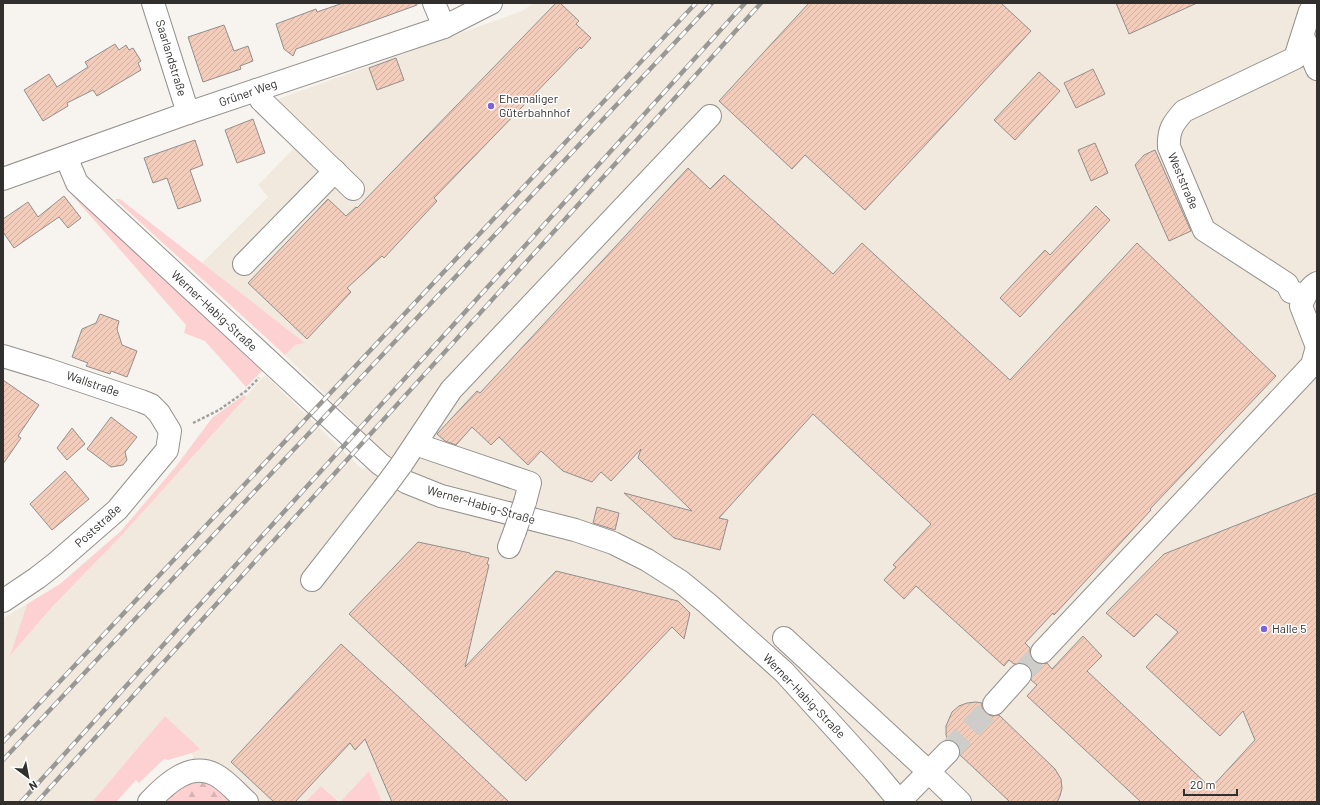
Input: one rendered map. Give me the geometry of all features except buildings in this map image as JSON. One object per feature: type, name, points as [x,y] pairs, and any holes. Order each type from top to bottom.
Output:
[{"type":"street","name":"Saarlandstraße","points":[[153,3],[188,113]]},
{"type":"street","points":[[434,3],[444,27]]},
{"type":"street","name":"Grüner Weg","points":[[3,179],[188,113],[444,27],[491,3]]},
{"type":"street","name":"Weststraße","points":[[1311,289],[1291,292],[1287,284],[1204,230],[1169,147],[1168,136],[1177,119],[1184,111],[1295,58],[1310,10],[1317,7]]},
{"type":"street","points":[[1303,36],[1317,69]]},
{"type":"street","points":[[257,90],[261,100],[354,189]]},
{"type":"street","points":[[312,580],[401,465],[452,390],[710,116]]},
{"type":"street","name":"Werner-Habig-Straße","points":[[66,157],[77,183],[380,464],[406,482],[441,496],[574,530],[613,543],[647,560],[680,581],[784,672],[874,771],[900,802]]},
{"type":"street","points":[[244,264],[335,172]]},
{"type":"street","points":[[1042,652],[1312,365],[1317,347],[1301,306],[1311,289]]},
{"type":"street","name":"Wallstraße","points":[[3,356],[141,400],[159,413],[170,431]]},
{"type":"street","name":"Poststraße","points":[[3,601],[56,564],[118,510],[167,450],[170,431]]},
{"type":"street","points":[[417,442],[424,446],[530,483],[512,539]]},
{"type":"street","points":[[771,661],[787,641],[960,802]]},
{"type":"street","points":[[994,704],[1020,675]]},
{"type":"street","points":[[900,802],[948,752]]},
{"type":"street","points":[[149,802],[174,779],[188,773],[202,771],[217,776],[248,802]]},
{"type":"path","points":[[193,423],[220,410],[246,391],[264,373]]},
{"type":"shaded area","points":[[534,3],[1317,3],[1317,802],[382,802],[369,771],[340,802],[321,786],[305,802],[230,802],[211,785],[198,781],[192,753],[199,749],[165,716],[92,802],[3,802],[3,618],[27,604],[11,655],[52,607],[123,534],[265,375],[363,470],[382,450],[285,355],[295,345],[305,343],[202,263],[268,197],[258,185],[295,147],[253,108],[522,11]]},
{"type":"green space","points":[[65,187],[70,190],[262,371],[246,387],[205,341],[184,333],[186,325]]},
{"type":"green space","points":[[115,199],[120,199],[305,343],[295,345],[285,355]]},
{"type":"green space","points":[[244,395],[246,397],[123,534],[52,607],[10,656],[27,604],[60,584],[121,531],[177,465],[212,418]]},
{"type":"green space","points":[[165,716],[200,749],[168,760],[164,759],[139,783],[136,780],[116,802],[92,802]]},
{"type":"green space","points":[[369,771],[382,802],[340,802]]},
{"type":"green space","points":[[198,781],[211,785],[230,802],[160,802],[172,790]]},
{"type":"green space","points":[[321,786],[339,802],[305,802]]},
{"type":"tunnel","points":[[1020,675],[1042,652]]},
{"type":"tunnel","points":[[948,752],[994,704]]},
{"type":"railway","points":[[3,742],[696,3]]},
{"type":"railway","points":[[3,760],[712,3]]},
{"type":"railway","points":[[21,802],[745,3]]},
{"type":"railway","points":[[37,802],[761,3]]},
{"type":"place","name":"Ehemaliger Güterbahnhof","points":[[491,106]]},
{"type":"place","name":"Halle 5","points":[[1264,629]]}]
